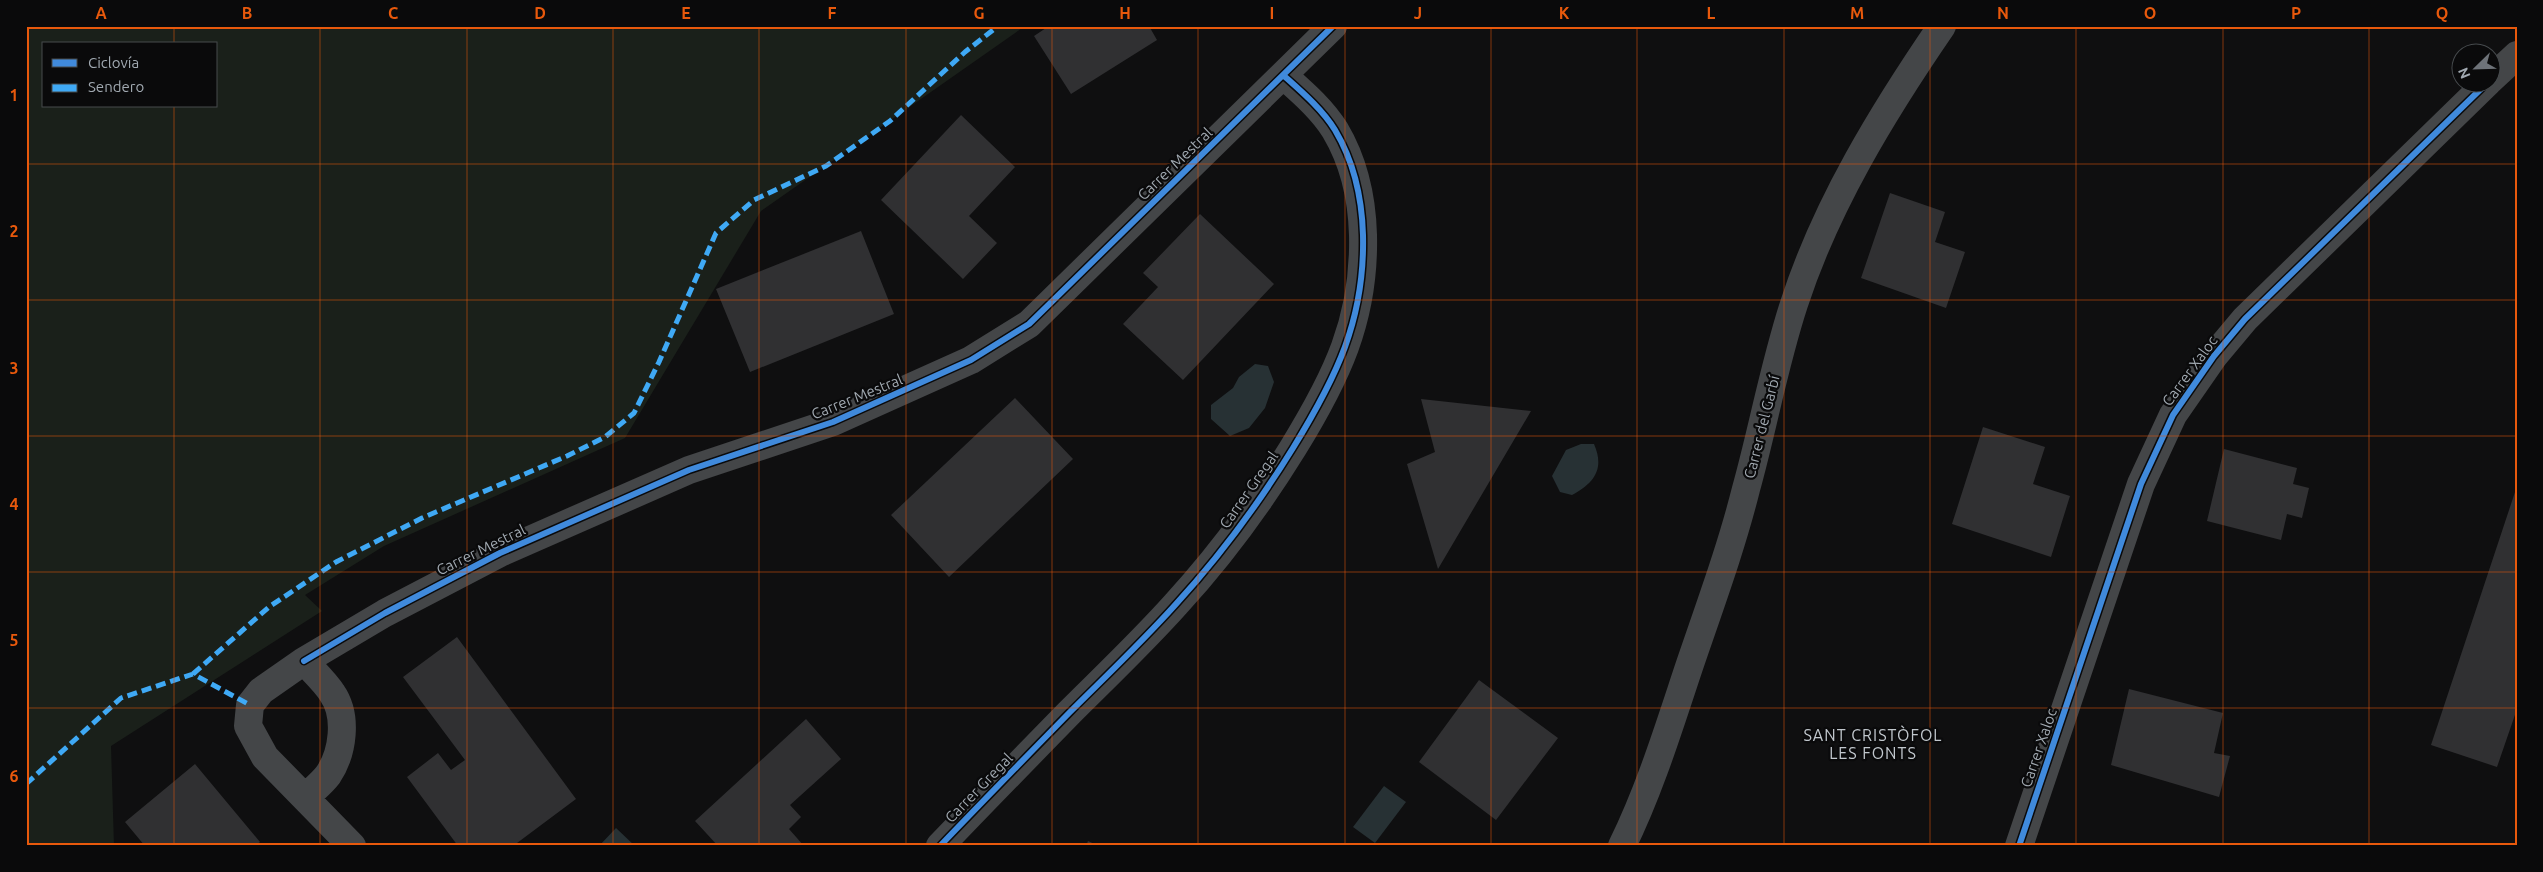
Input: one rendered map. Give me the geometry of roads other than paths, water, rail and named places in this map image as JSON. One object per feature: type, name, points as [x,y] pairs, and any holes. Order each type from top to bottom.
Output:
[{"type":"street","name":"Carrer Mestral","points":[[304,661],[386,614],[500,553],[689,470],[833,422],[971,360],[1029,324],[1332,26]]},
{"type":"street","name":"Carrer del Garbí","points":[[1622,846],[1658,758],[1727,555],[1747,489],[1771,384],[1794,303],[1812,256],[1845,187],[1882,118],[1942,26]]},
{"type":"street","name":"Carrer Xaloc","points":[[2500,71],[2517,55]]},
{"type":"street","name":"Carrer Gregal","points":[[940,846],[1177,604],[1229,541],[1271,484],[1332,382],[1347,345],[1358,302],[1363,255],[1362,208],[1348,154],[1334,129],[1310,98],[1283,75]]},
{"type":"street","name":"Carrer Xaloc","points":[[2019,846],[2141,484],[2173,415],[2214,356],[2245,319],[2479,92]]},
{"type":"street","points":[[306,798],[328,775],[337,756],[341,731],[340,712],[333,694],[304,661],[261,690],[250,705],[248,726],[266,757],[352,846]]},
{"type":"district","name":"SANT CRISTÒFOL LES FONTS","points":[[1873,744]]}]
